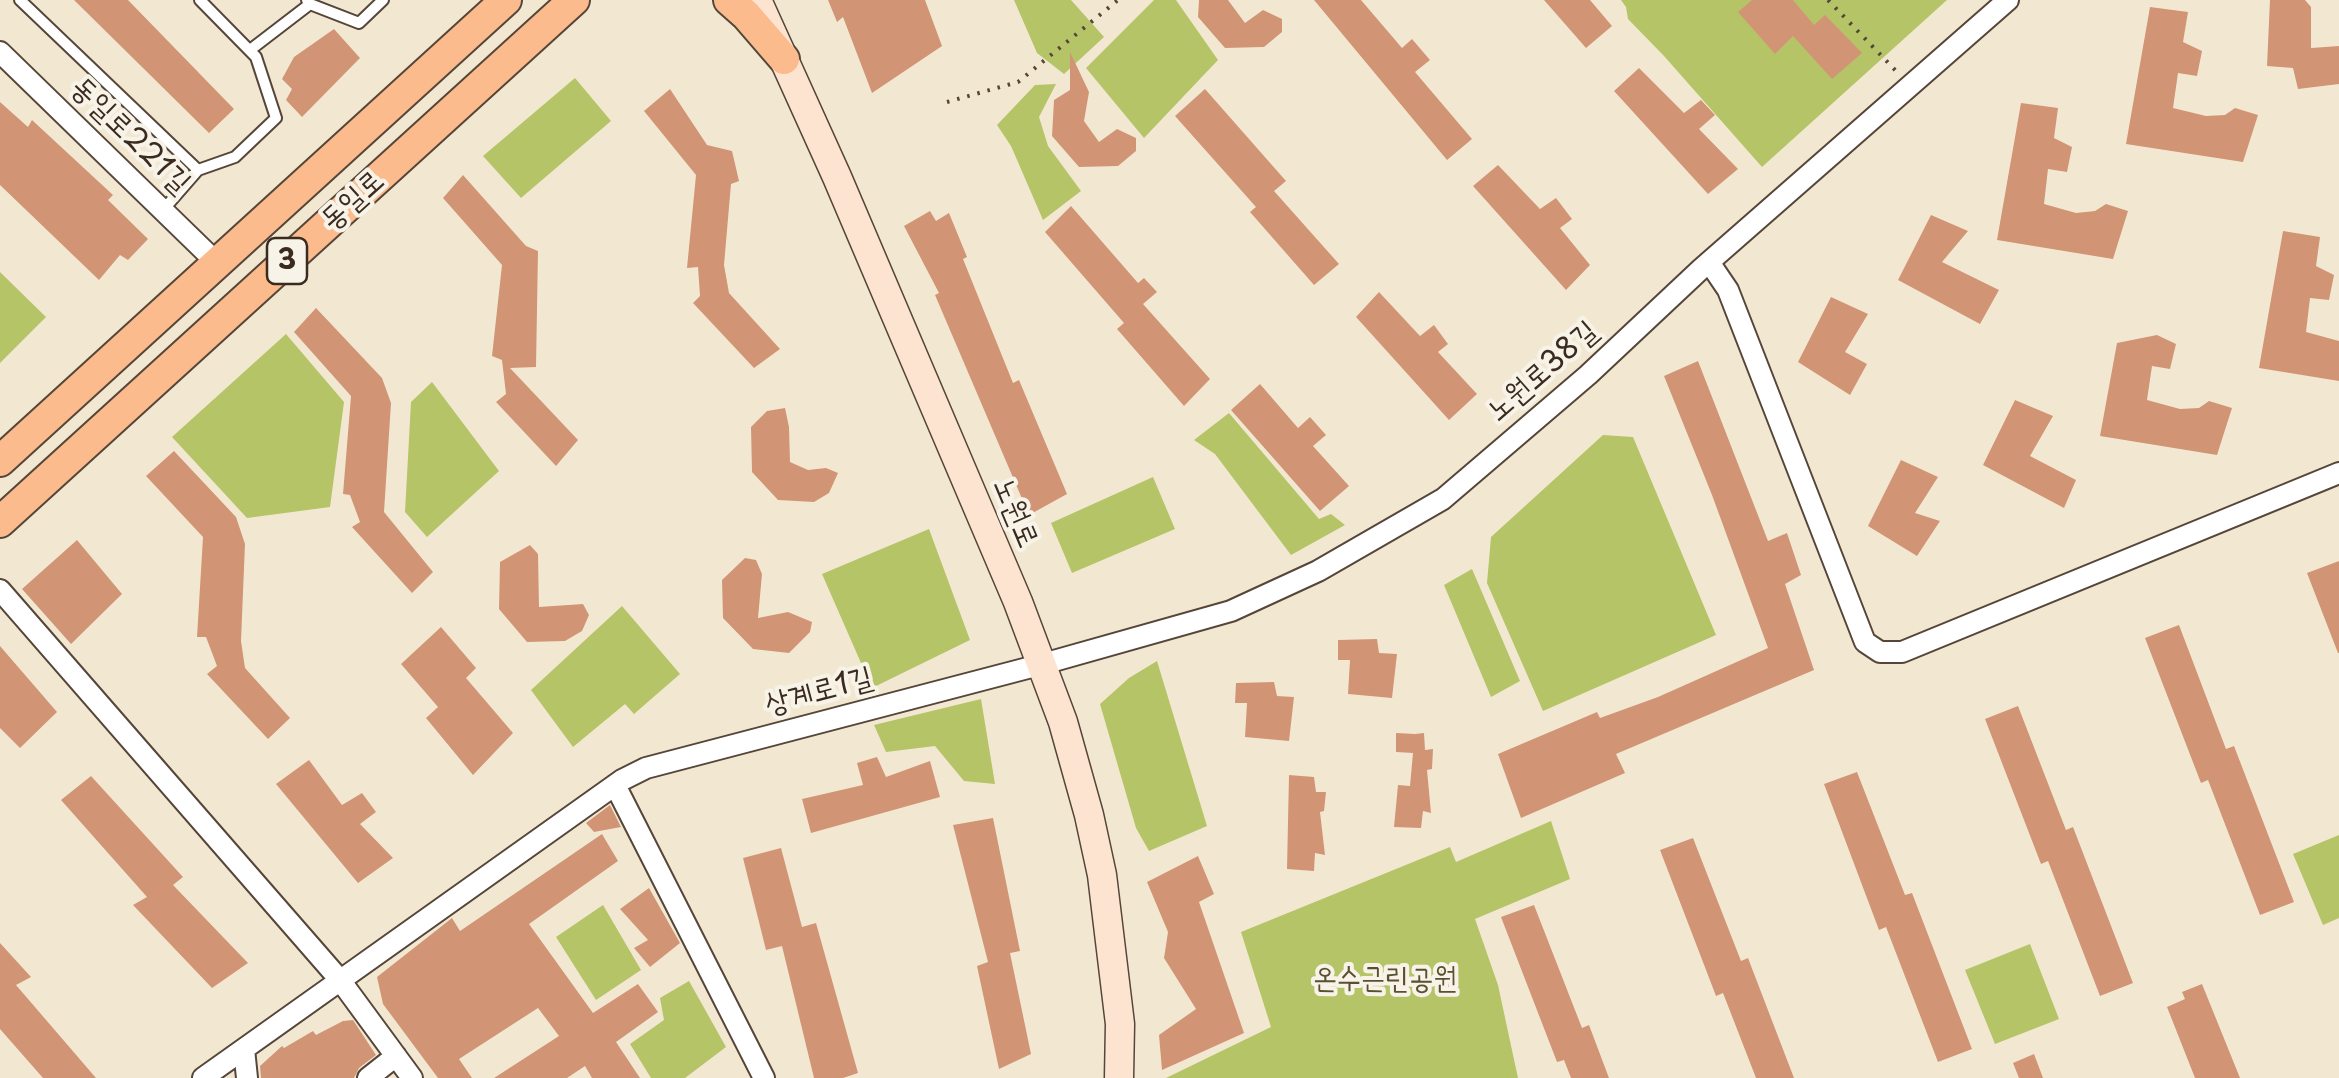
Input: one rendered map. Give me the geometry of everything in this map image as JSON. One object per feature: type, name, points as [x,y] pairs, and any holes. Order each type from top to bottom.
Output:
[{"type":"main road","name":"동일로","points":[[0,461],[506,0]]},
{"type":"main road","points":[[729,0],[784,59]]},
{"type":"main road","name":"노원로","points":[[758,0],[1043,664],[1073,759],[1102,875],[1120,1024],[1119,1078]]},
{"type":"main road","name":"동일로","points":[[0,522],[573,4]]},
{"type":"street","name":"노원로38길","points":[[1043,664],[1231,612],[1318,571],[1443,499],[1588,375],[1710,262],[2008,0]]},
{"type":"street","name":"동일로221길","points":[[0,52],[217,263]]},
{"type":"street","points":[[1710,262],[1728,290],[1865,642],[1880,652],[1902,652],[2339,473]]},
{"type":"street","points":[[0,590],[340,980],[412,1078]]},
{"type":"street","name":"상계로1길","points":[[203,1078],[615,785],[646,768],[1043,664]]},
{"type":"street","points":[[615,785],[764,1078]]},
{"type":"street","points":[[244,1048],[247,1078]]},
{"type":"street","points":[[368,1078],[396,1056]]},
{"type":"lane","points":[[20,0],[198,170]]},
{"type":"lane","points":[[164,210],[198,170],[235,157],[276,118],[256,56],[200,0]]},
{"type":"lane","points":[[250,50],[308,2],[359,24],[383,0]]},
{"type":"path","points":[[947,102],[1018,82],[1118,0]]},
{"type":"path","points":[[1828,0],[1910,87]]},
{"type":"green space","points":[[1014,0],[1071,0],[1104,37],[1064,74],[1037,53]]},
{"type":"green space","points":[[1154,0],[1176,0],[1218,60],[1144,138],[1086,68]]},
{"type":"green space","points":[[1621,0],[1947,0],[1762,167],[1628,19]]},
{"type":"green space","points":[[575,78],[611,121],[521,198],[483,156]]},
{"type":"green space","points":[[1056,84],[1039,117],[1048,146],[1081,191],[1043,220],[1011,146],[997,125],[1035,85]]},
{"type":"green space","points":[[0,272],[46,317],[0,363]]},
{"type":"green space","points":[[286,334],[344,402],[330,507],[247,518],[172,437]]},
{"type":"green space","points":[[432,382],[499,471],[427,537],[405,512],[411,402]]},
{"type":"green space","points":[[1229,413],[1319,519],[1331,514],[1345,525],[1291,555],[1215,454],[1194,440]]},
{"type":"green space","points":[[1603,435],[1633,437],[1716,635],[1543,711],[1487,583],[1491,537]]},
{"type":"green space","points":[[1153,477],[1175,529],[1072,573],[1051,523]]},
{"type":"green space","points":[[929,529],[970,640],[872,688],[822,574]]},
{"type":"green space","points":[[1472,569],[1520,681],[1491,697],[1444,585]]},
{"type":"green space","points":[[622,606],[680,674],[634,714],[625,704],[573,747],[531,690]]},
{"type":"green space","points":[[1157,661],[1207,826],[1149,851],[1136,828],[1100,704],[1129,678]]},
{"type":"green space","points":[[981,699],[995,784],[964,781],[935,746],[886,752],[874,725]]},
{"type":"green space","name":"온수근린공원","points":[[1551,821],[1570,879],[1475,919],[1498,985],[1518,1078],[1166,1078],[1271,1027],[1241,932],[1450,847],[1456,862]]},
{"type":"green space","points":[[2339,835],[2339,918],[2323,925],[2293,854]]},
{"type":"green space","points":[[603,905],[641,970],[596,1000],[556,937]]},
{"type":"green space","points":[[2030,944],[2059,1019],[1995,1044],[1965,970]]},
{"type":"green space","points":[[689,981],[726,1047],[685,1078],[651,1078],[630,1044],[664,1020],[660,998]]},
{"type":"building","points":[[74,0],[128,0],[234,109],[209,133]]},
{"type":"building","points":[[828,0],[925,0],[942,46],[872,93],[843,17],[837,22]]},
{"type":"building","points":[[1199,0],[1228,0],[1245,23],[1263,10],[1282,19],[1282,32],[1264,47],[1225,48],[1198,17]]},
{"type":"building","points":[[1314,0],[1361,0],[1402,48],[1412,39],[1430,60],[1415,72],[1472,139],[1447,160]]},
{"type":"building","points":[[1544,0],[1590,0],[1612,26],[1586,48]]},
{"type":"building","points":[[1752,0],[1793,0],[1814,25],[1825,15],[1862,53],[1832,79],[1793,36],[1775,54],[1738,12]]},
{"type":"building","points":[[2270,0],[2305,0],[2311,7],[2311,48],[2339,46],[2339,84],[2298,89],[2293,68],[2267,66]]},
{"type":"building","points":[[2150,7],[2188,12],[2183,42],[2202,51],[2197,76],[2178,73],[2173,108],[2206,116],[2225,115],[2235,108],[2258,115],[2243,162],[2126,144]]},
{"type":"building","points":[[334,29],[360,58],[302,117],[286,100],[292,89],[282,79],[294,57]]},
{"type":"building","points":[[1070,52],[1089,92],[1084,121],[1099,142],[1117,129],[1136,138],[1136,151],[1118,166],[1079,167],[1052,136],[1054,100],[1070,90]]},
{"type":"building","points":[[1639,68],[1684,113],[1701,100],[1715,115],[1699,129],[1738,169],[1708,194],[1614,91]]},
{"type":"building","points":[[670,89],[707,145],[732,151],[739,181],[731,184],[724,265],[729,293],[780,349],[754,368],[693,303],[700,296],[698,267],[687,268],[696,175],[644,111]]},
{"type":"building","points":[[1205,89],[1286,181],[1274,191],[1339,264],[1314,285],[1250,212],[1256,207],[1175,116]]},
{"type":"building","points":[[0,102],[28,127],[32,120],[113,195],[108,200],[148,239],[128,260],[120,255],[99,280],[0,185]]},
{"type":"building","points":[[2021,103],[2058,108],[2054,138],[2072,147],[2067,172],[2048,169],[2044,204],[2076,213],[2095,211],[2106,204],[2128,211],[2113,259],[1997,240]]},
{"type":"building","points":[[1498,165],[1540,209],[1556,198],[1572,219],[1560,228],[1590,265],[1566,290],[1473,186]]},
{"type":"building","points":[[463,175],[526,246],[538,251],[536,367],[510,368],[578,440],[556,466],[496,402],[506,394],[502,360],[492,356],[502,265],[443,198]]},
{"type":"building","points":[[1071,206],[1138,283],[1144,278],[1157,292],[1143,304],[1210,379],[1184,406],[1117,329],[1124,323],[1045,232]]},
{"type":"building","points":[[930,211],[936,221],[949,213],[967,257],[963,259],[1013,383],[1019,380],[1067,494],[1029,515],[935,295],[939,293],[904,226]]},
{"type":"building","points":[[1931,215],[1968,231],[1942,262],[1999,290],[1980,324],[1898,280]]},
{"type":"building","points":[[2283,231],[2320,237],[2316,266],[2334,275],[2329,300],[2310,298],[2306,332],[2339,341],[2339,381],[2259,368]]},
{"type":"building","points":[[1379,292],[1420,336],[1434,325],[1448,344],[1438,352],[1477,394],[1449,420],[1356,317]]},
{"type":"building","points":[[1831,297],[1868,314],[1845,352],[1867,364],[1850,395],[1798,362]]},
{"type":"building","points":[[316,308],[382,378],[391,403],[384,512],[433,572],[412,593],[352,527],[360,522],[350,495],[343,494],[351,396],[294,332]]},
{"type":"building","points":[[2157,335],[2176,344],[2170,369],[2152,366],[2147,400],[2180,409],[2199,408],[2209,401],[2232,408],[2217,455],[2100,436],[2117,343]]},
{"type":"building","points":[[1698,361],[1768,541],[1787,533],[1801,575],[1785,584],[1814,670],[1616,754],[1625,773],[1521,818],[1498,754],[1597,712],[1600,718],[1658,697],[1768,648],[1664,376]]},
{"type":"building","points":[[1260,384],[1298,428],[1310,417],[1326,435],[1313,446],[1349,486],[1320,511],[1231,410]]},
{"type":"building","points":[[2015,400],[2053,416],[2030,456],[2076,480],[2064,508],[1983,465]]},
{"type":"building","points":[[785,408],[790,462],[808,470],[826,468],[838,473],[829,493],[814,502],[778,500],[752,472],[751,427],[767,411]]},
{"type":"building","points":[[174,451],[236,517],[245,544],[241,641],[245,668],[290,718],[268,739],[207,674],[217,666],[206,637],[197,637],[203,537],[146,476]]},
{"type":"building","points":[[1901,460],[1938,477],[1915,513],[1940,521],[1917,556],[1868,526]]},
{"type":"building","points":[[77,540],[122,594],[71,644],[22,589]]},
{"type":"building","points":[[530,545],[538,554],[539,607],[583,604],[589,615],[582,631],[565,641],[527,642],[499,609],[500,562]]},
{"type":"building","points":[[745,558],[756,560],[762,574],[758,618],[788,612],[812,622],[810,632],[789,653],[753,649],[723,618],[722,580]]},
{"type":"building","points":[[2339,561],[2339,653],[2338,653],[2307,573]]},
{"type":"building","points":[[2179,625],[2226,749],[2234,746],[2294,902],[2260,915],[2208,780],[2201,783],[2145,638]]},
{"type":"building","points":[[441,627],[476,668],[466,678],[513,733],[473,775],[426,718],[438,707],[401,664]]},
{"type":"building","points":[[1377,639],[1379,653],[1397,654],[1392,698],[1348,694],[1350,660],[1338,660],[1338,640]]},
{"type":"building","points":[[0,646],[57,712],[20,748],[0,728]]},
{"type":"building","points":[[1274,682],[1277,696],[1294,697],[1289,741],[1245,737],[1247,703],[1235,703],[1236,683]]},
{"type":"building","points":[[2018,706],[2066,830],[2073,827],[2133,983],[2100,996],[2048,861],[2041,864],[1985,719]]},
{"type":"building","points":[[1396,733],[1424,733],[1425,750],[1433,749],[1432,769],[1427,770],[1431,813],[1423,811],[1421,828],[1394,827],[1398,785],[1410,786],[1413,753],[1396,752]]},
{"type":"building","points":[[877,757],[886,777],[930,761],[940,797],[811,833],[802,799],[863,785],[857,763]]},
{"type":"building","points":[[309,760],[342,805],[362,793],[376,812],[360,824],[393,858],[358,883],[276,784]]},
{"type":"building","points":[[1857,772],[1905,895],[1912,893],[1972,1049],[1938,1062],[1886,927],[1879,930],[1824,784]]},
{"type":"building","points":[[1289,775],[1314,777],[1316,792],[1326,792],[1324,811],[1320,812],[1325,855],[1315,853],[1314,871],[1287,869]]},
{"type":"building","points":[[91,776],[183,877],[173,885],[248,963],[212,988],[133,905],[147,897],[61,800]]},
{"type":"building","points":[[610,805],[621,827],[594,832],[586,823]]},
{"type":"building","points":[[993,818],[1020,951],[1010,953],[1031,1054],[999,1069],[977,966],[988,962],[953,825]]},
{"type":"building","points":[[602,834],[618,861],[529,924],[593,1013],[638,984],[658,1012],[616,1042],[640,1078],[592,1078],[585,1066],[567,1078],[494,1078],[559,1036],[538,1008],[459,1059],[472,1078],[438,1078],[383,1004],[377,977],[452,918],[460,931]]},
{"type":"building","points":[[1693,838],[1741,961],[1748,958],[1794,1078],[1756,1078],[1723,993],[1716,996],[1660,850]]},
{"type":"building","points":[[781,848],[802,927],[816,923],[858,1073],[843,1078],[814,1078],[782,946],[766,950],[743,858]]},
{"type":"building","points":[[1198,856],[1214,894],[1199,902],[1244,1033],[1162,1070],[1159,1035],[1196,1009],[1164,958],[1168,932],[1147,882]]},
{"type":"building","points":[[649,888],[680,943],[650,967],[634,948],[648,940],[620,909]]},
{"type":"building","points":[[1534,905],[1582,1028],[1589,1025],[1609,1078],[1571,1078],[1564,1060],[1557,1062],[1501,917]]},
{"type":"building","points":[[0,943],[31,977],[16,985],[96,1078],[43,1078],[0,1029]]},
{"type":"building","points":[[2202,984],[2240,1078],[2195,1078],[2167,1007],[2185,999],[2182,992]]},
{"type":"building","points":[[353,1020],[376,1055],[359,1068],[354,1078],[261,1078],[260,1066],[282,1046],[313,1031],[316,1035]]},
{"type":"building","points":[[2034,1054],[2043,1078],[2019,1078],[2013,1063]]}]
